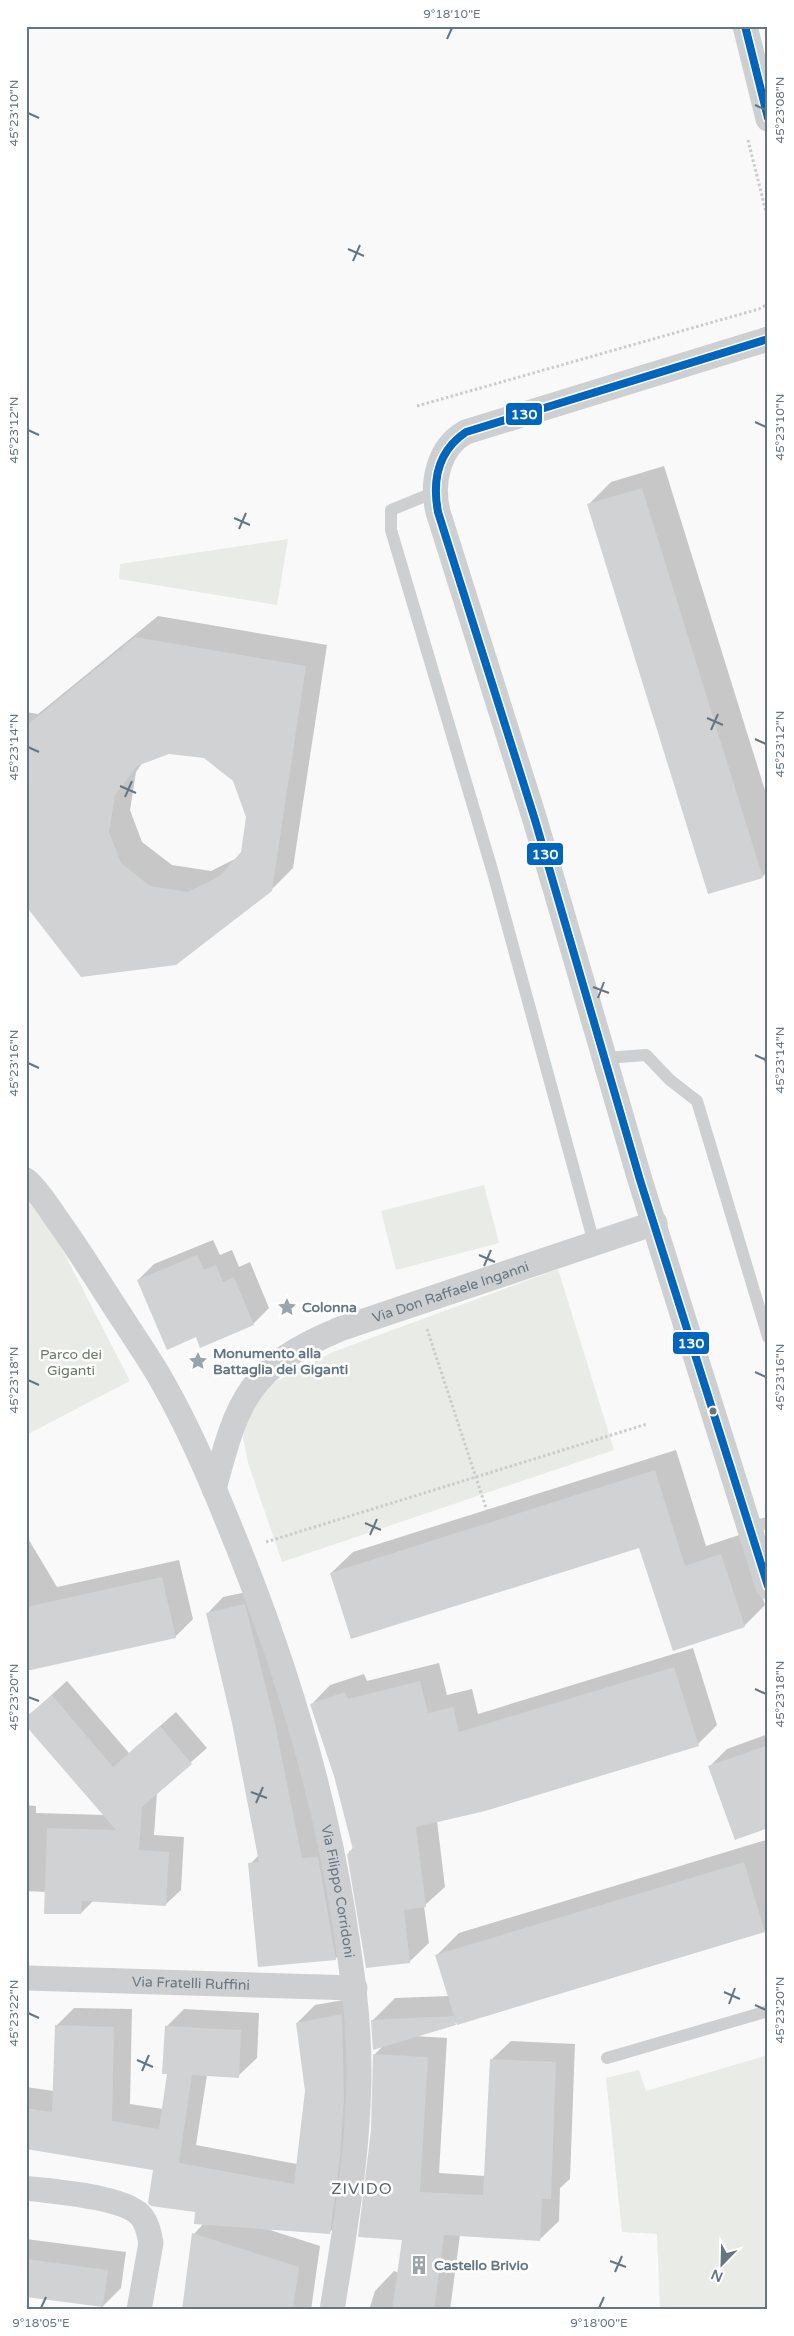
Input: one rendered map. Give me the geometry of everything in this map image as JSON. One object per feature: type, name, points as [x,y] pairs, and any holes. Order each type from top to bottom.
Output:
[{"type":"street","points":[[745,26],[768,119]]},
{"type":"street","points":[[768,339],[466,432],[451,443],[445,452],[438,470],[435,492],[438,512],[535,820],[655,1223],[758,1525],[768,1588]]},
{"type":"street","name":"Via Filippo Corridoni","points":[[26,1180],[38,1191],[75,1245],[161,1380],[214,1489],[239,1550],[282,1662],[308,1748],[331,1844],[355,1988],[359,2046],[358,2108],[349,2201],[332,2310]]},
{"type":"street","name":"Via Don Raffaele Inganni","points":[[214,1489],[227,1439],[236,1416],[251,1390],[268,1369],[297,1348],[327,1334],[655,1223]]},
{"type":"street","name":"Via Fratelli Ruffini","points":[[26,1978],[355,1988]]},
{"type":"street","points":[[26,2188],[110,2201],[127,2207],[143,2218],[151,2243],[139,2310]]},
{"type":"lane","points":[[435,492],[391,510],[391,530],[493,873],[594,1243]]},
{"type":"lane","points":[[605,1058],[646,1055],[670,1080],[697,1101],[768,1337]]},
{"type":"lane","points":[[607,2058],[768,2011]]},
{"type":"path","points":[[417,406],[759,309],[768,304]]},
{"type":"path","points":[[419,1302],[486,1511]]},
{"type":"path","points":[[239,1550],[647,1424]]},
{"type":"green space","points":[[288,539],[277,605],[119,579],[120,564]]},
{"type":"green space","name":"Parco dei Giganti","points":[[26,1179],[130,1381],[26,1435]]},
{"type":"green space","points":[[484,1185],[499,1243],[396,1270],[381,1211]]},
{"type":"green space","points":[[558,1269],[614,1450],[282,1562],[248,1463],[243,1438],[247,1418],[257,1398],[271,1384],[333,1352]]},
{"type":"green space","points":[[768,2055],[768,2310],[660,2310],[657,2234],[622,2232],[606,2078],[639,2070],[646,2091]]},
{"type":"building","points":[[642,488],[763,878],[708,894],[587,504]]},
{"type":"building","points":[[135,637],[306,666],[272,891],[176,965],[81,977],[26,906],[26,726]],"holes":[[[169,754],[204,758],[233,781],[246,817],[241,852],[220,876],[188,892],[150,886],[121,863],[109,832],[115,795],[137,766]]]},
{"type":"building","points":[[197,1255],[204,1270],[216,1265],[223,1282],[234,1277],[254,1325],[200,1348],[196,1337],[167,1350],[137,1280]]},
{"type":"building","points":[[655,1470],[685,1566],[721,1554],[745,1627],[673,1651],[639,1548],[351,1639],[330,1573]]},
{"type":"building","points":[[162,1577],[176,1638],[26,1671],[26,1607]]},
{"type":"building","points":[[245,1604],[275,1724],[302,1858],[318,1857],[336,1960],[258,1967],[248,1863],[259,1862],[232,1723],[206,1613]]},
{"type":"building","points":[[674,1667],[699,1746],[485,1811],[416,1827],[426,1907],[404,1910],[410,1963],[366,1968],[347,1854],[353,1850],[334,1776],[310,1704],[345,1692],[348,1699],[420,1681],[428,1713],[453,1707],[459,1732]]},
{"type":"building","points":[[52,1695],[113,1767],[160,1726],[192,1764],[142,1807],[139,1850],[169,1852],[166,1906],[82,1901],[81,1914],[44,1914],[47,1828],[116,1830],[26,1726],[26,1717]]},
{"type":"building","points":[[768,1745],[768,1828],[735,1840],[708,1766]]},
{"type":"building","points":[[744,1862],[765,1932],[457,2025],[454,2017],[456,2025],[373,2050],[371,2020],[454,2016],[435,1955]]},
{"type":"building","points":[[342,2014],[344,2099],[340,2158],[330,2234],[194,2224],[195,2212],[151,2206],[148,2203],[153,2170],[26,2149],[26,2108],[52,2112],[55,2025],[114,2027],[112,2121],[159,2129],[167,2074],[162,2074],[165,2026],[241,2030],[239,2078],[192,2075],[179,2163],[294,2184],[305,2091],[296,2023]]},
{"type":"building","points":[[373,2054],[428,2057],[420,2192],[483,2195],[490,2059],[556,2062],[551,2199],[542,2199],[540,2241],[444,2235],[434,2310],[392,2310],[402,2240],[358,2237],[371,2130]]},
{"type":"building","points":[[192,2233],[299,2267],[293,2310],[182,2310]]},
{"type":"building","points":[[26,2259],[108,2270],[103,2307],[26,2297]]},
{"type":"transit line","name":"130","points":[[745,26],[768,118]]},
{"type":"transit line","name":"130","points":[[768,339],[466,432],[449,448],[443,457],[439,467],[436,489],[438,512],[535,820],[640,1180],[768,1586]]},
{"type":"place","name":"Colonna","points":[[287,1307]]},
{"type":"place","name":"Monumento alla Battaglia dei Giganti","points":[[198,1361]]},
{"type":"place","name":"Castello Brivio","points":[[419,2265]]},
{"type":"district","name":"ZIVIDO","points":[[362,2188]]}]
